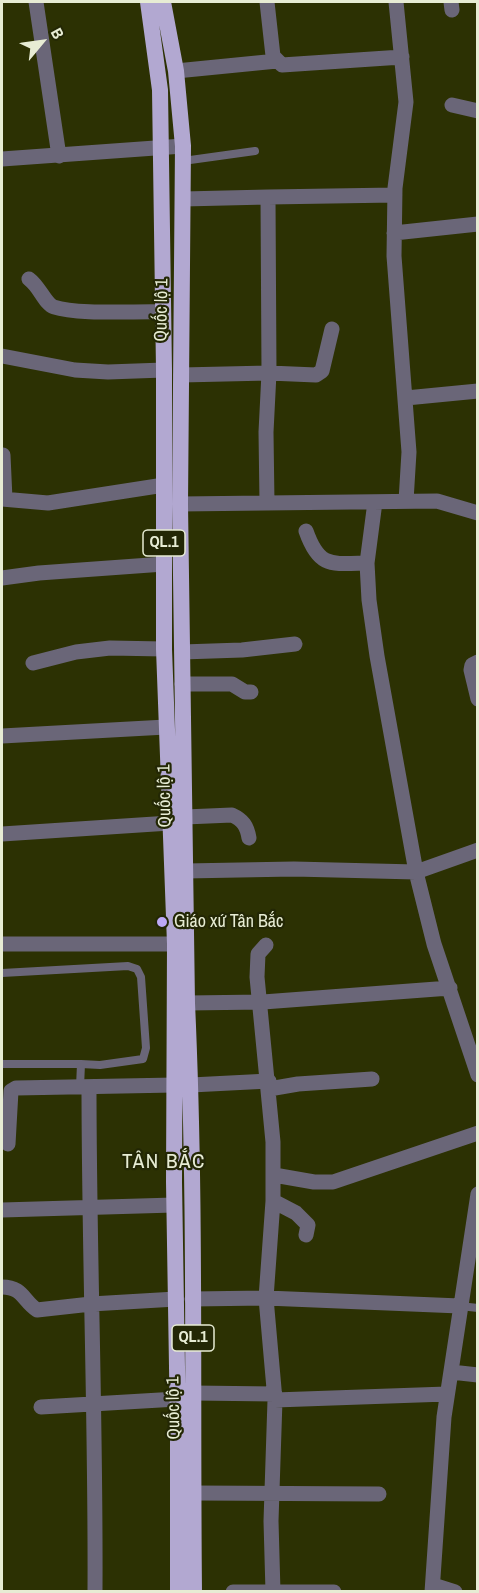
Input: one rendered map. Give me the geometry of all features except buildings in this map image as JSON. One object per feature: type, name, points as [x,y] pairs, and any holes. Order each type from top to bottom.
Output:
[{"type":"highway","name":"Quốc lộ 1","points":[[148,2],[160,90],[162,155],[166,727],[185,871],[188,1003],[174,1205],[184,1299]]},
{"type":"highway","name":"Quốc lộ 1","points":[[164,2],[176,71],[183,154],[180,504],[183,684],[177,820],[175,944],[183,1085],[185,1396],[178,1592]]},
{"type":"highway","points":[[162,155],[183,154]]},
{"type":"highway","name":"Quốc lộ 1","points":[[185,1396],[195,1493],[194,1592]]},
{"type":"street","points":[[36,2],[59,156]]},
{"type":"street","points":[[267,2],[273,53],[277,61]]},
{"type":"street","points":[[396,2],[406,102],[395,195],[394,233],[409,452],[406,501]]},
{"type":"street","points":[[176,71],[277,61],[285,65],[402,57]]},
{"type":"street","points":[[452,105],[477,111]]},
{"type":"street","points":[[2,159],[162,155]]},
{"type":"street","points":[[183,199],[395,195]]},
{"type":"street","points":[[267,503],[268,197]]},
{"type":"street","points":[[394,233],[477,224]]},
{"type":"street","points":[[29,279],[36,284],[45,300],[54,307],[76,310],[163,312]]},
{"type":"street","points":[[181,375],[269,373],[312,375],[320,373],[332,329]]},
{"type":"street","points":[[2,356],[75,370],[108,372],[164,370]]},
{"type":"street","points":[[406,398],[477,391]]},
{"type":"street","points":[[3,455],[3,499],[48,503],[164,485]]},
{"type":"street","points":[[180,504],[437,501],[477,513]]},
{"type":"street","points":[[375,502],[367,563],[369,600],[377,656],[416,872],[434,944],[477,1075]]},
{"type":"street","points":[[306,531],[312,548],[325,562],[367,563]]},
{"type":"street","points":[[2,578],[60,571],[164,564]]},
{"type":"street","points":[[182,652],[242,650],[295,644]]},
{"type":"street","points":[[33,663],[110,648],[164,649]]},
{"type":"street","points":[[477,662],[472,665],[471,670],[477,699]]},
{"type":"street","points":[[183,684],[232,684],[245,692],[251,692]]},
{"type":"street","points":[[2,736],[166,727]]},
{"type":"street","points":[[2,834],[232,815],[247,827],[249,838]]},
{"type":"street","points":[[185,871],[294,869],[416,872],[477,849]]},
{"type":"street","points":[[2,944],[175,944]]},
{"type":"street","points":[[266,945],[258,954],[257,977],[269,1085],[274,1174],[266,1298],[275,1397],[271,1563],[273,1591]]},
{"type":"street","points":[[188,1003],[260,1002],[450,988]]},
{"type":"street","points":[[8,1144],[13,1089],[269,1085],[372,1078]]},
{"type":"street","points":[[85,1087],[94,1402],[94,1592]]},
{"type":"street","points":[[274,1174],[314,1182],[333,1182],[477,1133]]},
{"type":"street","points":[[455,1592],[433,1588],[444,1417],[477,1194]]},
{"type":"street","points":[[273,1201],[303,1218],[308,1225],[306,1235]]},
{"type":"street","points":[[2,1210],[174,1205]]},
{"type":"street","points":[[2,1287],[20,1292],[37,1310],[91,1304],[184,1299],[266,1298],[460,1306]]},
{"type":"street","points":[[451,1372],[477,1375]]},
{"type":"street","points":[[40,1407],[185,1396],[447,1394]]},
{"type":"street","points":[[195,1493],[378,1494]]},
{"type":"street","points":[[233,1592],[334,1592]]},
{"type":"lane","points":[[183,154],[255,151]]},
{"type":"lane","points":[[2,973],[128,966],[137,969],[141,977],[146,1048],[143,1059],[100,1065],[2,1064]]},
{"type":"lane","points":[[81,1064],[85,1087]]},
{"type":"lane","points":[[460,1306],[477,1308]]},
{"type":"place","name":"Giáo xứ Tân Bắc","points":[[162,922]]},
{"type":"district","name":"TÂN BẮC","points":[[164,1162]]}]
